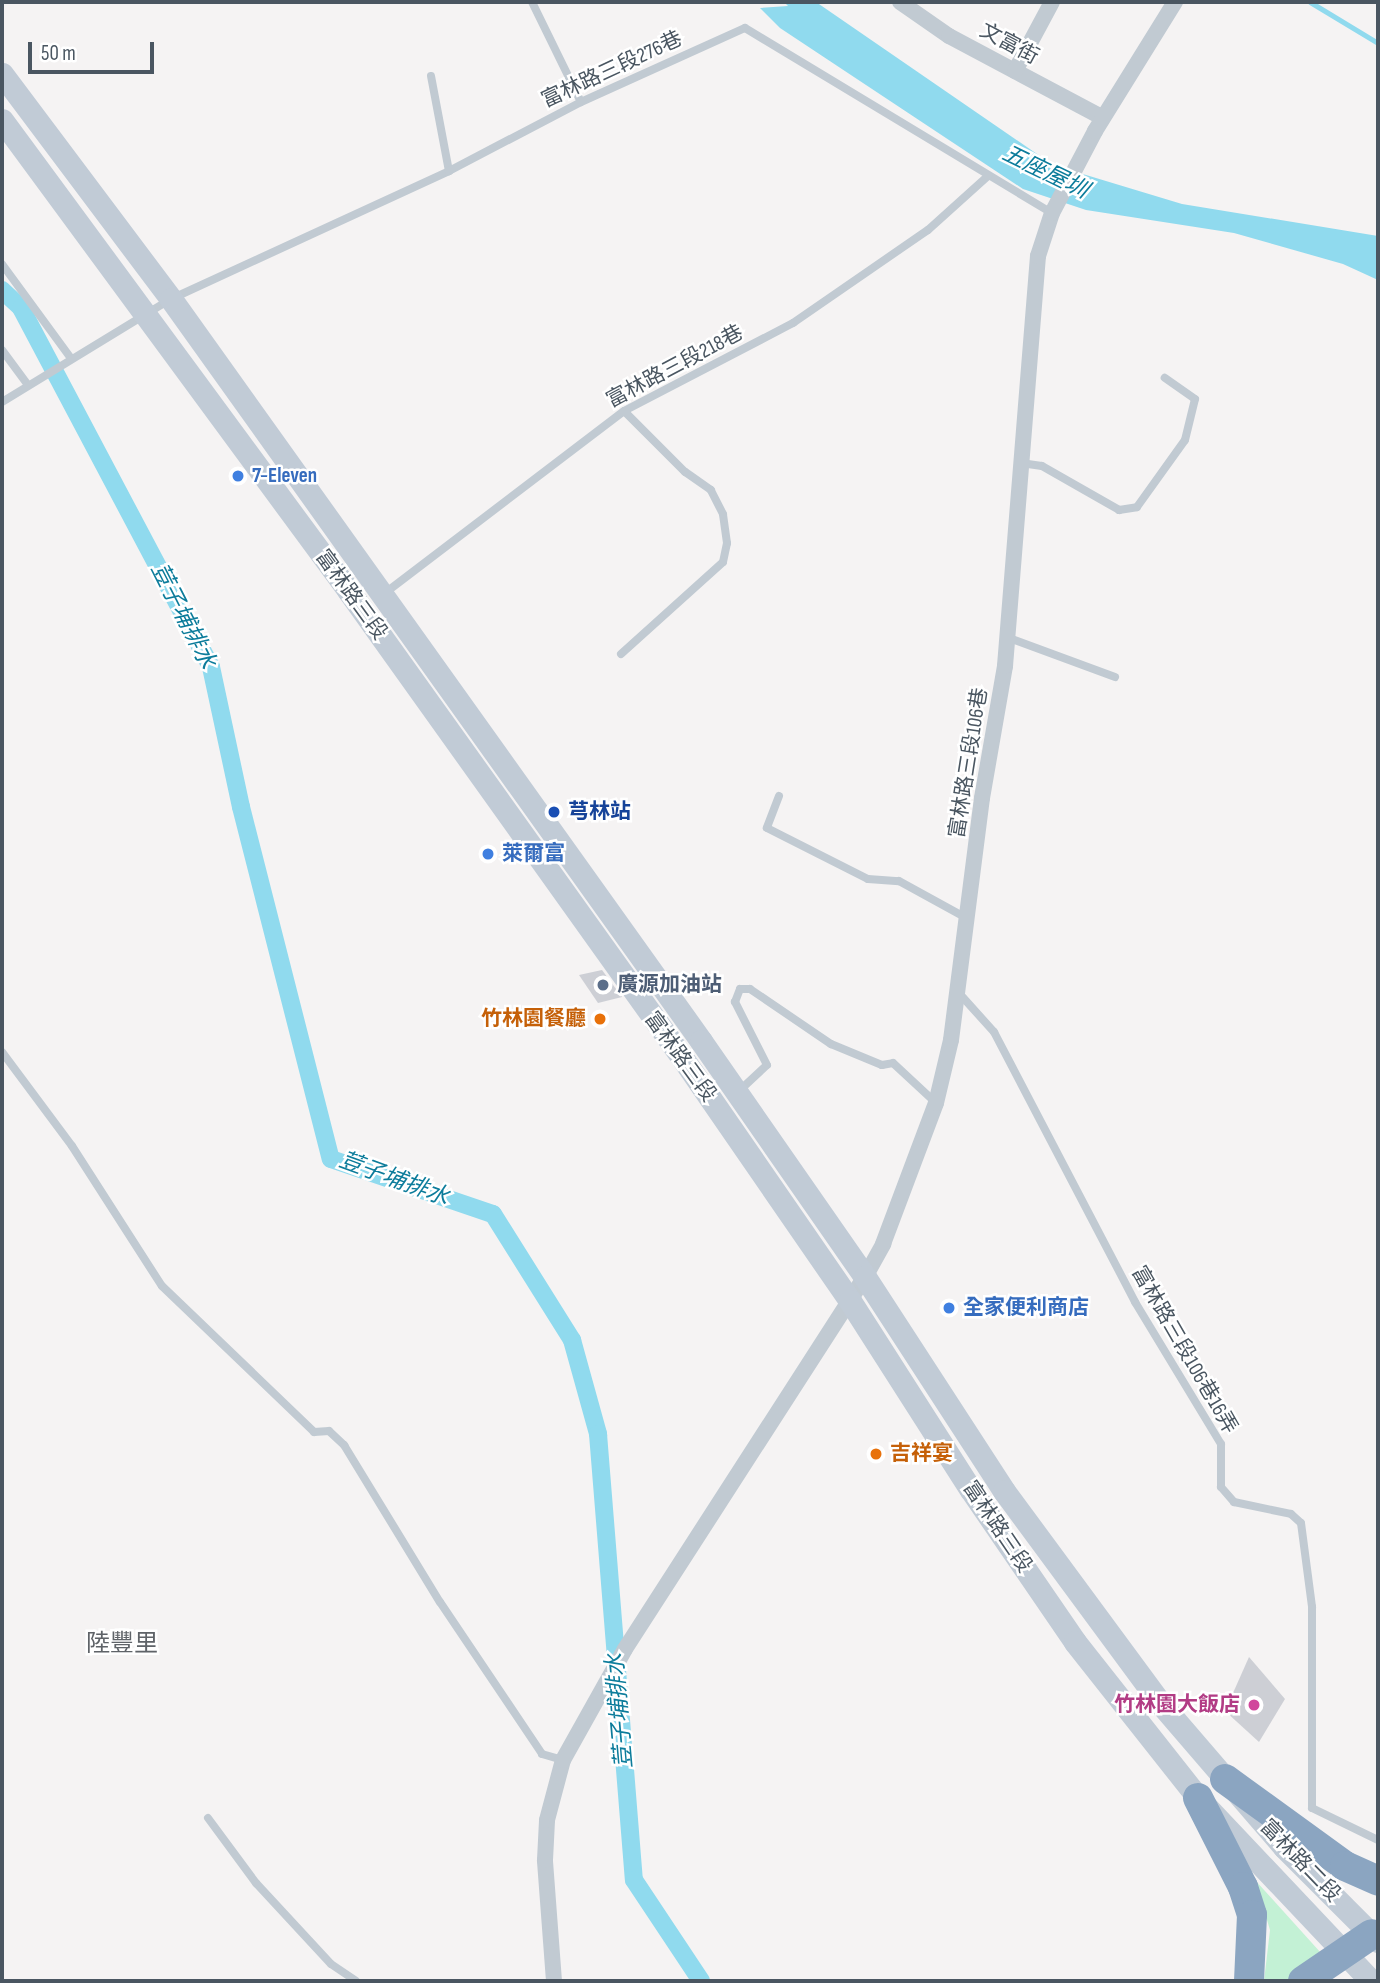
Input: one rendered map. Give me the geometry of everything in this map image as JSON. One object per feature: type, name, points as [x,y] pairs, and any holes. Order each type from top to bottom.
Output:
[{"type":"highway","points":[[1225,1779],[1345,1866],[1378,1881]]},
{"type":"highway","points":[[1198,1798],[1243,1887],[1252,1915],[1249,1981]]},
{"type":"highway","points":[[1303,1981],[1342,1952],[1375,1938]]},
{"type":"main road","name":"富林路三段","points":[[2,74],[172,299],[701,1041],[864,1277],[1004,1491],[1161,1704],[1225,1779]]},
{"type":"main road","name":"富林路三段","points":[[2,120],[361,608],[601,949],[681,1056],[850,1301],[971,1490],[1075,1642],[1198,1798],[1371,1981]]},
{"type":"main road","name":"富林路二段","points":[[1225,1779],[1284,1847],[1375,1938]]},
{"type":"street","name":"文富街","points":[[900,2],[950,37],[1015,71],[1099,125]]},
{"type":"street","points":[[1015,71],[1052,2]]},
{"type":"street","points":[[1099,125],[1175,2]]},
{"type":"street","name":"富林路三段106巷","points":[[554,1981],[545,1860],[547,1820],[563,1760],[625,1649],[850,1301],[883,1244],[936,1103],[958,992],[1009,638],[1038,256],[1052,213],[1099,125]]},
{"type":"street","points":[[601,949],[624,936]]},
{"type":"street","points":[[681,1056],[701,1041]]},
{"type":"lane","points":[[532,2],[581,102]]},
{"type":"lane","name":"富林路三段276巷","points":[[2,402],[70,357],[172,299],[449,171],[581,102],[745,28],[1052,213]]},
{"type":"lane","points":[[431,76],[449,171]]},
{"type":"lane","name":"富林路三段218巷","points":[[361,608],[383,595],[624,411],[793,323],[928,230],[988,176]]},
{"type":"lane","points":[[2,264],[70,357]]},
{"type":"lane","points":[[2,350],[29,384]]},
{"type":"lane","points":[[1021,463],[1042,466],[1119,510],[1137,507],[1185,440],[1195,399],[1165,378]]},
{"type":"lane","points":[[621,654],[723,562],[727,543],[723,514],[711,490],[685,472],[624,411]]},
{"type":"lane","points":[[1009,638],[1115,677]]},
{"type":"lane","points":[[779,796],[767,828],[868,879],[899,881],[968,919]]},
{"type":"lane","points":[[737,1092],[767,1065],[735,1002],[740,989],[746,989],[831,1044],[882,1065],[893,1063],[936,1103]]},
{"type":"lane","name":"富林路三段106巷16弄","points":[[958,992],[994,1032],[1135,1302],[1221,1444],[1221,1487],[1234,1502],[1291,1514],[1301,1523],[1312,1607],[1312,1808],[1378,1840]]},
{"type":"lane","points":[[2,1052],[72,1146],[162,1286],[314,1432],[329,1431],[344,1445],[440,1602],[542,1754],[563,1760]]},
{"type":"lane","points":[[208,1818],[256,1883],[331,1964],[356,1981]]},
{"type":"green space","points":[[1255,1880],[1321,1953],[1288,1981],[1264,1981],[1270,1930]]},
{"type":"water","name":"五座屋圳","points":[[784,2],[816,2],[1053,165],[1182,204],[1378,236],[1378,280],[1343,264],[1234,233],[1086,210],[1023,189],[780,28],[760,8],[788,6]]},
{"type":"building","name":"廣源加油站","points":[[602,970],[622,997],[598,1003],[579,975]]},
{"type":"building","name":"竹林園大飯店","points":[[1249,1657],[1285,1699],[1259,1742],[1225,1711]]},
{"type":"waterway","points":[[1310,2],[1378,43]]},
{"type":"waterway","name":"荳子埔排水","points":[[2,290],[21,308],[211,667],[241,807],[331,1159],[493,1214],[572,1340],[598,1434],[634,1880],[701,1981]]},
{"type":"place","name":"7-Eleven","points":[[238,476]]},
{"type":"place","name":"芎林站","points":[[554,812]]},
{"type":"place","name":"萊爾富","points":[[488,854]]},
{"type":"place","name":"廣源加油站","points":[[603,985]]},
{"type":"place","name":"竹林園餐廳","points":[[600,1019]]},
{"type":"place","name":"全家便利商店","points":[[949,1308]]},
{"type":"place","name":"吉祥宴","points":[[876,1454]]},
{"type":"place","name":"竹林園大飯店","points":[[1254,1705]]},
{"type":"district","name":"陸豐里","points":[[122,1644]]}]
